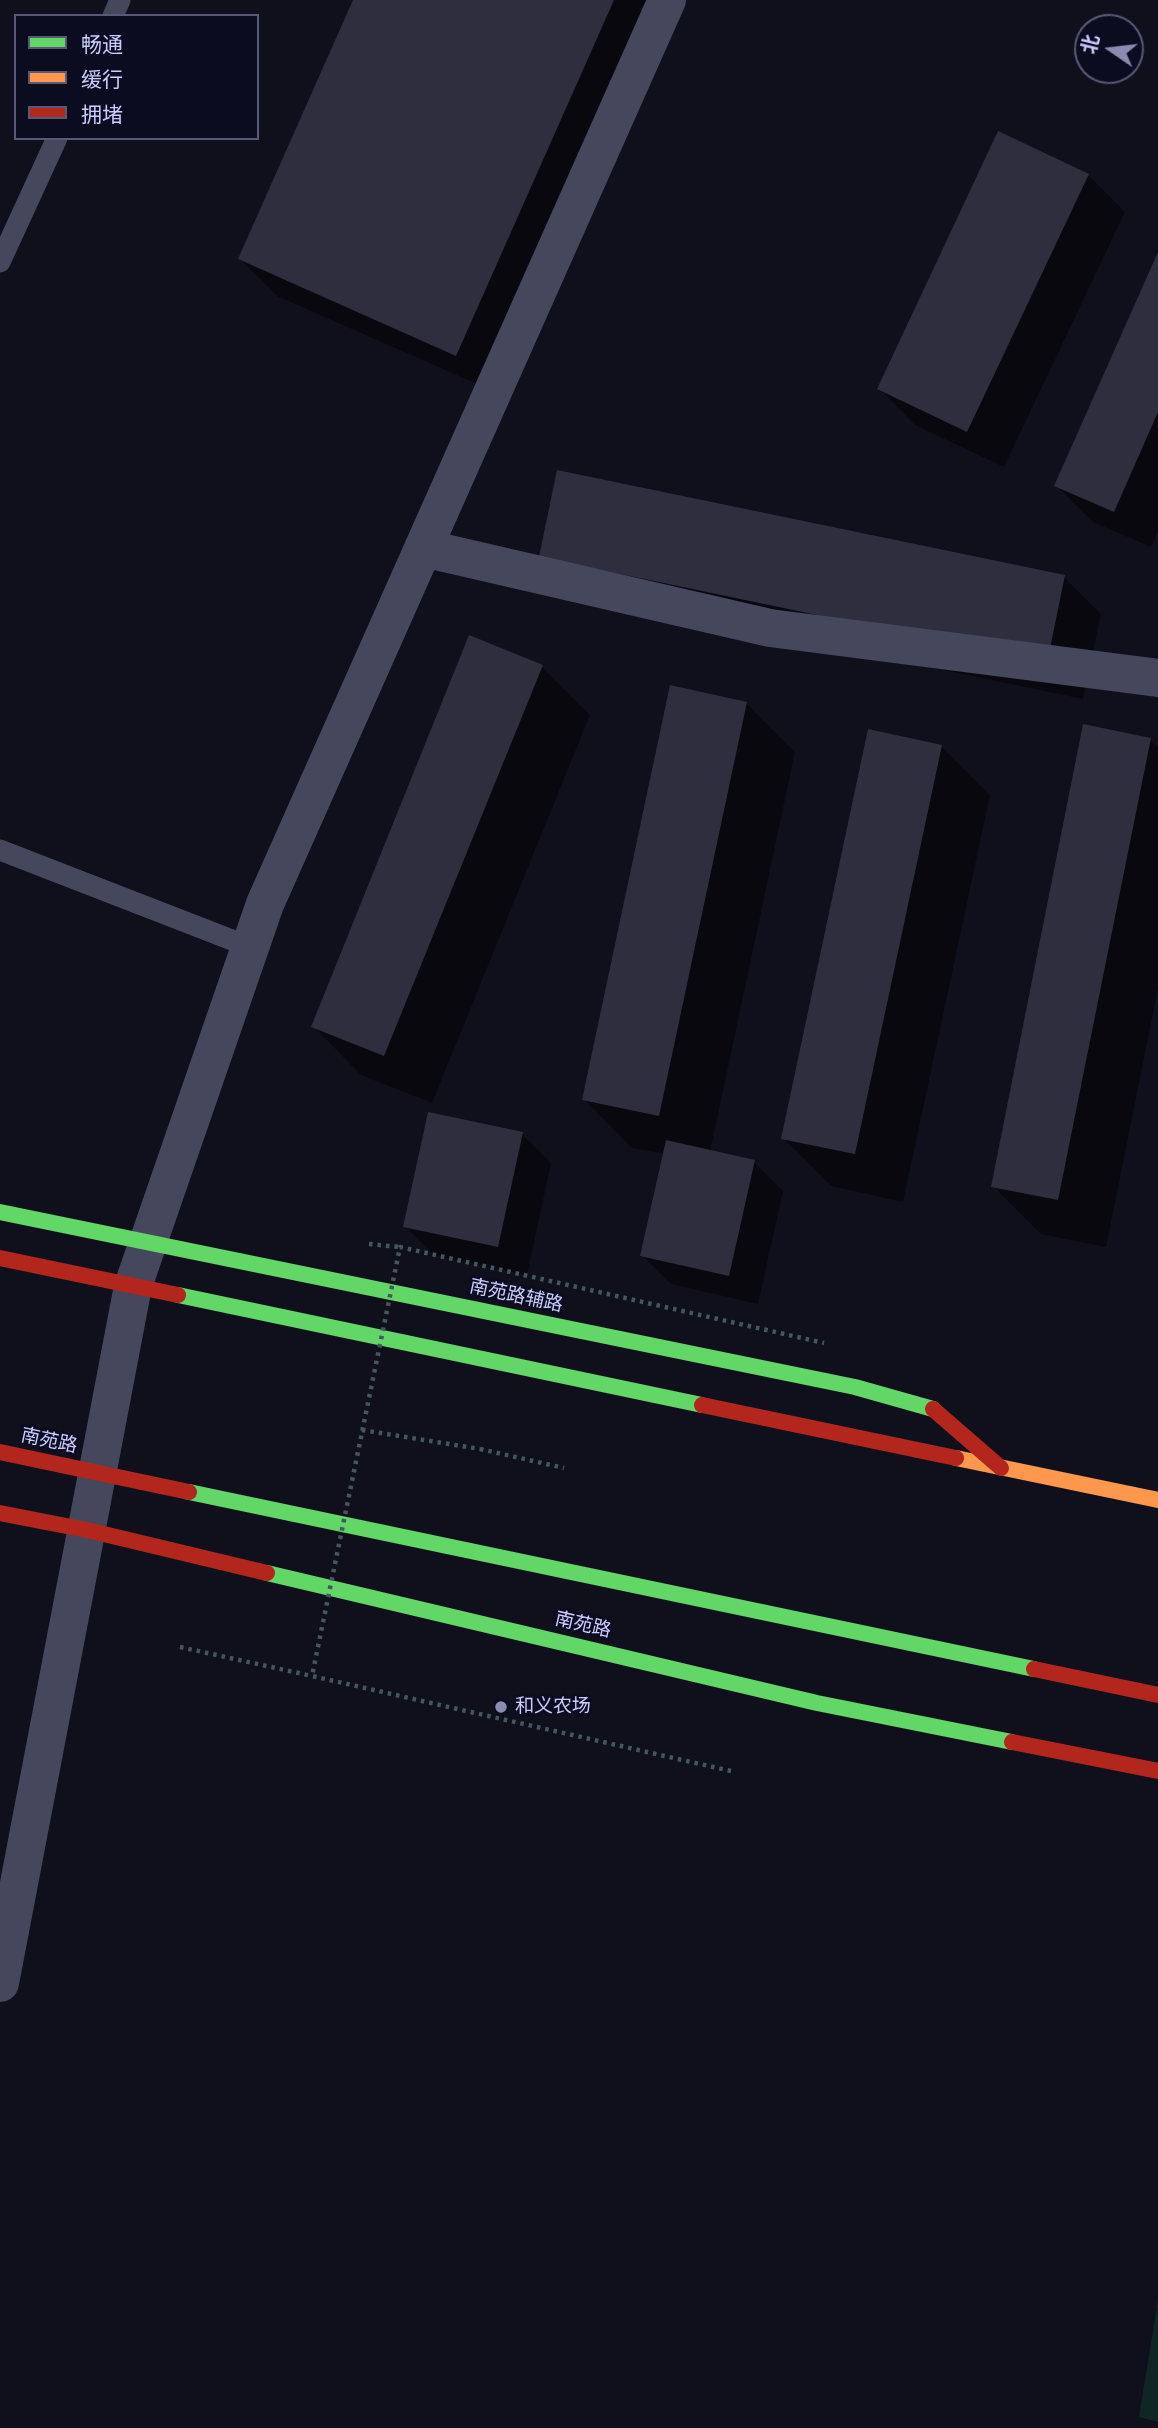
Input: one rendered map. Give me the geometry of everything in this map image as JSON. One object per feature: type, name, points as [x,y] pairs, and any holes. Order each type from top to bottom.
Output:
[{"type":"main road","name":"南苑路辅路","points":[[0,1212],[855,1387],[935,1410],[1001,1468]]},
{"type":"main road","points":[[0,1258],[1158,1500]]},
{"type":"main road","name":"南苑路","points":[[0,1452],[1158,1695]]},
{"type":"main road","name":"南苑路","points":[[0,1513],[87,1530],[817,1703],[1158,1771]]},
{"type":"street","points":[[0,1983],[99,1473],[132,1286],[265,904],[667,0]]},
{"type":"street","points":[[423,548],[770,628],[1158,678]]},
{"type":"lane","points":[[0,262],[56,140]]},
{"type":"lane","points":[[0,850],[250,947]]},
{"type":"path","points":[[312,1676],[400,1247],[824,1343]]},
{"type":"path","points":[[362,1430],[480,1449],[564,1468]]},
{"type":"path","points":[[180,1647],[731,1771]]},
{"type":"green space","points":[[1158,2300],[1158,2422],[1139,2417]]},
{"type":"building","points":[[353,0],[614,0],[456,356],[238,259]]},
{"type":"building","points":[[998,131],[1089,174],[967,432],[877,389]]},
{"type":"building","points":[[1158,252],[1158,412],[1114,512],[1054,486]]},
{"type":"building","points":[[557,470],[1065,575],[1047,663],[539,557]]},
{"type":"building","points":[[469,635],[543,665],[384,1056],[311,1027]]},
{"type":"building","points":[[670,685],[747,702],[659,1116],[582,1100]]},
{"type":"building","points":[[1083,724],[1151,738],[1058,1200],[991,1187]]},
{"type":"building","points":[[868,729],[942,745],[855,1154],[781,1139]]},
{"type":"building","points":[[428,1112],[523,1132],[498,1247],[403,1227]]},
{"type":"building","points":[[666,1140],[755,1160],[729,1276],[640,1256]]},
{"type":"traffic: fast","points":[[0,1212],[855,1387],[933,1409]]},
{"type":"traffic: fast","points":[[178,1295],[702,1405]]},
{"type":"traffic: fast","points":[[189,1492],[1034,1669]]},
{"type":"traffic: fast","points":[[267,1573],[817,1703],[1012,1742]]},
{"type":"traffic: slow","points":[[956,1458],[1158,1500]]},
{"type":"traffic: jam","points":[[0,1258],[178,1295]]},
{"type":"traffic: jam","points":[[702,1405],[956,1458]]},
{"type":"traffic: jam","points":[[933,1409],[1001,1468]]},
{"type":"traffic: jam","points":[[0,1452],[189,1492]]},
{"type":"traffic: jam","points":[[0,1513],[87,1530],[267,1573]]},
{"type":"traffic: jam","points":[[1034,1669],[1158,1695]]},
{"type":"traffic: jam","points":[[1012,1742],[1158,1771]]},
{"type":"place","name":"和义农场","points":[[501,1707]]}]
